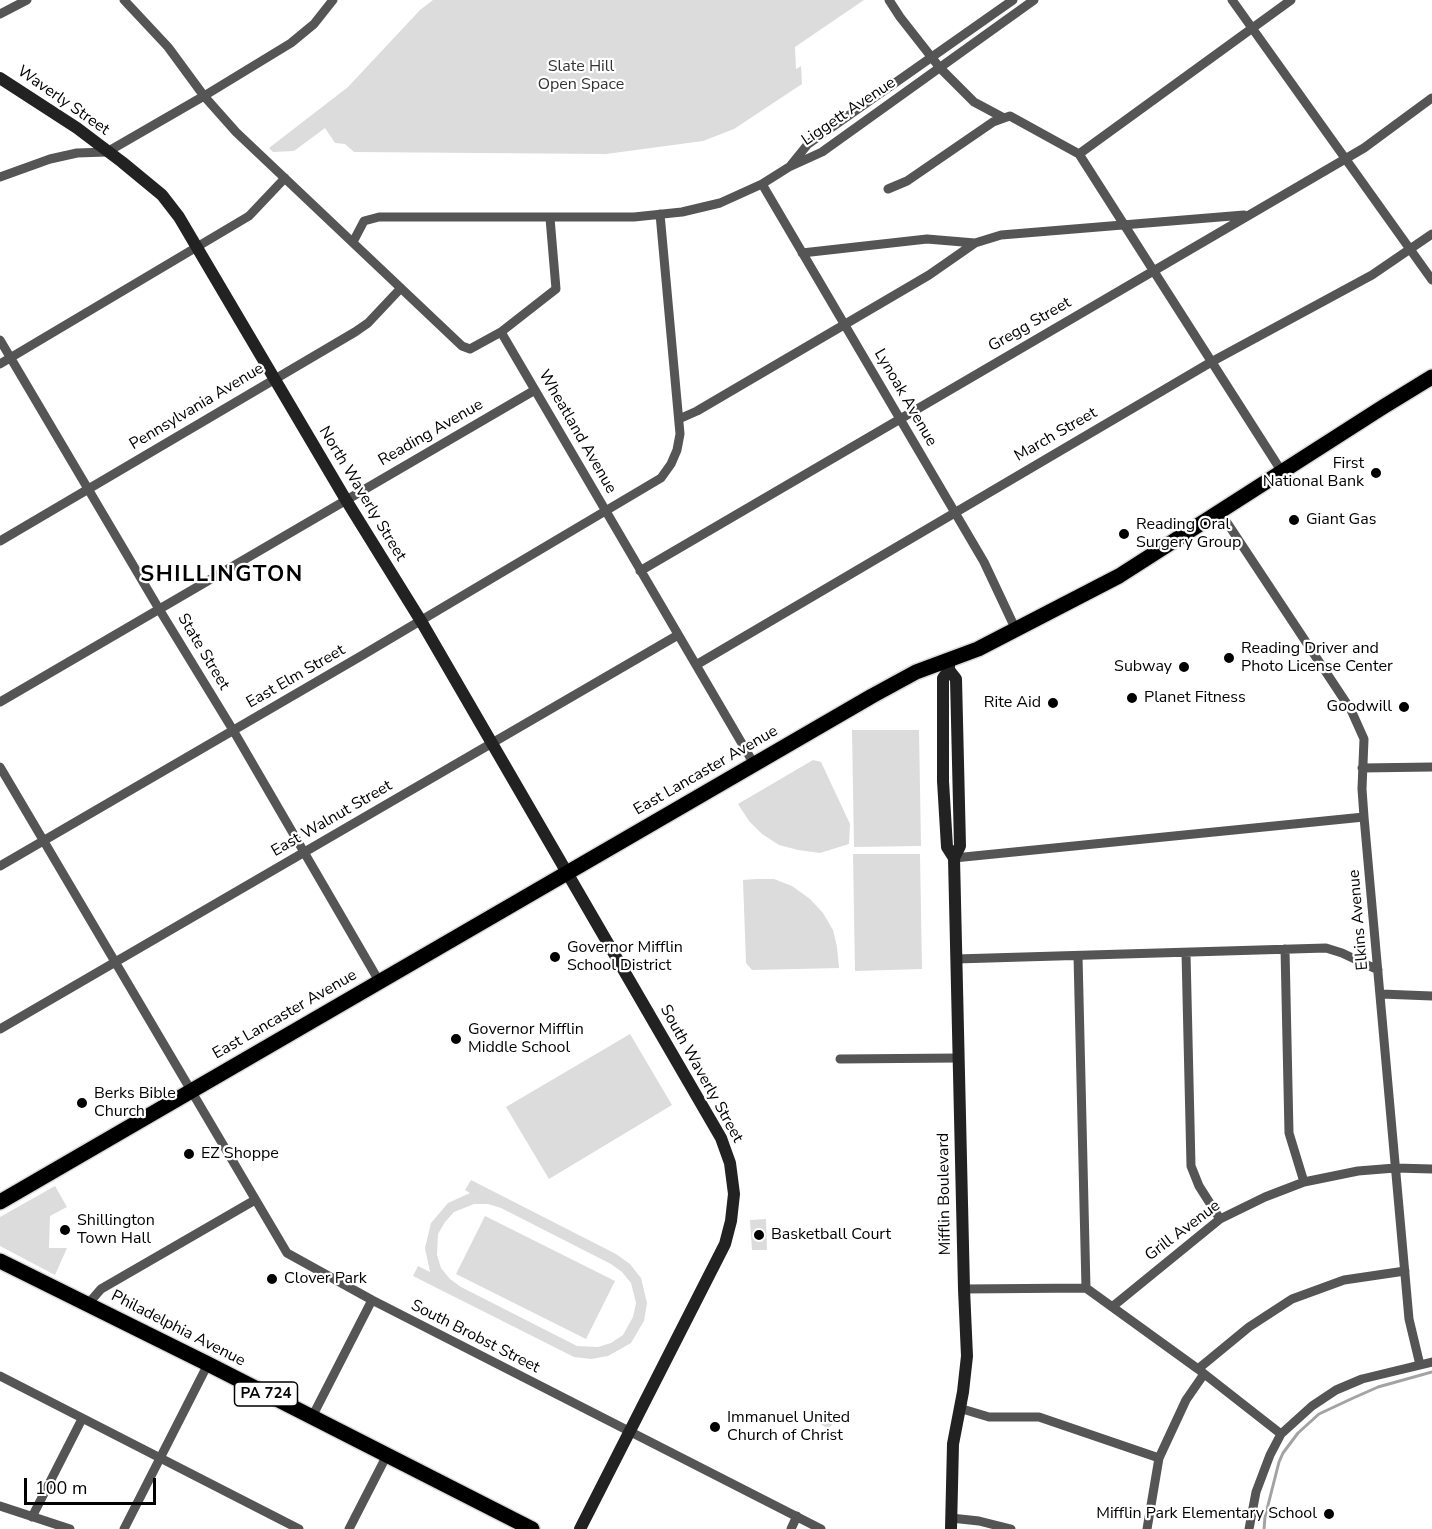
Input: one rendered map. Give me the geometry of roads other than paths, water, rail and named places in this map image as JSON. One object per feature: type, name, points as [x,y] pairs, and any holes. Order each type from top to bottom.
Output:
[{"type":"main road","name":"East Lancaster Avenue","points":[[0,1202],[916,672],[949,665],[1119,576],[1432,377]]},
{"type":"main road","name":"Philadelphia Avenue","points":[[0,1261],[531,1529]]},
{"type":"street","points":[[0,14],[27,0]]},
{"type":"street","points":[[0,177],[50,159],[77,153],[107,152],[291,43],[314,24],[333,0]]},
{"type":"street","points":[[889,0],[940,68],[974,102],[1004,118]]},
{"type":"street","name":"Liggett Avenue","points":[[789,167],[808,144],[1012,0]]},
{"type":"street","name":"Liggett Avenue","points":[[789,167],[822,152],[1034,0]]},
{"type":"street","points":[[1232,0],[1432,280]]},
{"type":"street","points":[[1079,154],[1291,0]]},
{"type":"street","points":[[129,2],[168,47],[204,96],[236,132],[456,340],[470,349],[501,332],[556,289],[550,218]]},
{"type":"street","name":"Waverly Street","points":[[0,78],[77,128],[107,152]]},
{"type":"street","name":"Gregg Street","points":[[640,571],[1364,148],[1432,98]]},
{"type":"street","points":[[888,189],[907,181],[993,122],[1010,116],[1079,154],[1282,472]]},
{"type":"street","name":"North Waverly Street","points":[[107,152],[162,195],[198,247],[346,500],[421,621],[567,872]]},
{"type":"street","points":[[353,242],[364,221],[379,217],[603,218],[689,210],[720,202],[762,184],[789,167]]},
{"type":"street","points":[[0,364],[249,216],[285,178]]},
{"type":"street","name":"Lynoak Avenue","points":[[762,184],[984,562],[1016,630]]},
{"type":"street","name":"East Elm Street","points":[[0,866],[421,621],[661,478],[671,464],[680,434],[660,214]]},
{"type":"street","points":[[679,419],[698,411],[845,326],[929,275],[975,243],[1001,235],[1248,215]]},
{"type":"street","name":"March Street","points":[[696,665],[1213,361],[1372,274],[1432,234]]},
{"type":"street","points":[[802,253],[927,239],[975,243]]},
{"type":"street","name":"Pennsylvania Avenue","points":[[0,541],[368,323],[400,288]]},
{"type":"street","name":"Wheatland Avenue","points":[[501,332],[754,764]]},
{"type":"street","name":"State Street","points":[[0,340],[233,730],[379,981]]},
{"type":"street","name":"Reading Avenue","points":[[0,702],[535,390]]},
{"type":"street","name":"Elkins Avenue","points":[[1220,512],[1351,710],[1364,739],[1362,768],[1364,817],[1395,1168],[1409,1319],[1420,1365]]},
{"type":"street","name":"East Walnut Street","points":[[0,1029],[678,635]]},
{"type":"street","name":"Mifflin Boulevard","points":[[949,665],[956,679],[960,846],[954,858],[964,1289],[968,1356],[953,1444],[951,1524]]},
{"type":"street","name":"South Brobst Street","points":[[0,767],[287,1253],[372,1300],[821,1529]]},
{"type":"street","points":[[1362,768],[1432,767]]},
{"type":"street","points":[[954,858],[1364,817]]},
{"type":"street","name":"South Waverly Street","points":[[567,872],[714,1124],[727,1154],[732,1177],[733,1208],[725,1244],[580,1529]]},
{"type":"street","points":[[956,959],[1326,948],[1378,970]]},
{"type":"street","points":[[1285,949],[1289,1133],[1304,1182]]},
{"type":"street","points":[[1186,953],[1191,1166],[1199,1186],[1220,1219]]},
{"type":"street","points":[[1078,956],[1086,1287]]},
{"type":"street","points":[[1381,994],[1432,996]]},
{"type":"street","points":[[840,1059],[958,1058]]},
{"type":"street","name":"Grill Avenue","points":[[1112,1307],[1220,1219],[1265,1197],[1304,1182],[1358,1171],[1432,1168]]},
{"type":"street","points":[[88,1304],[101,1289],[255,1200]]},
{"type":"street","points":[[1146,1529],[1159,1458],[1201,1372],[1249,1327],[1273,1310],[1303,1294],[1344,1280],[1405,1271]]},
{"type":"street","points":[[964,1289],[1086,1287],[1281,1434]]},
{"type":"street","points":[[312,1417],[372,1300]]},
{"type":"street","points":[[1249,1529],[1260,1479],[1281,1434],[1312,1406],[1336,1390],[1375,1375],[1432,1362]]},
{"type":"street","points":[[124,1529],[208,1364]]},
{"type":"street","points":[[0,1376],[298,1529]]},
{"type":"street","points":[[959,1408],[989,1417],[1039,1417],[1159,1458]]},
{"type":"street","points":[[32,1517],[82,1419]]},
{"type":"street","points":[[349,1529],[387,1455]]},
{"type":"street","points":[[0,1506],[70,1529]]},
{"type":"street","points":[[791,1529],[797,1516]]},
{"type":"street","points":[[951,1524],[979,1521],[1011,1529]]},
{"type":"waterway","points":[[1264,1529],[1279,1462],[1298,1433],[1319,1414],[1351,1399],[1378,1387],[1432,1372]]},
{"type":"place","name":"First National Bank","points":[[1376,473]]},
{"type":"place","name":"Giant Gas","points":[[1294,520]]},
{"type":"place","name":"Reading Oral Surgery Group","points":[[1124,534]]},
{"type":"place","name":"Reading Driver and Photo License Center","points":[[1229,658]]},
{"type":"place","name":"Subway","points":[[1184,667]]},
{"type":"place","name":"Planet Fitness","points":[[1132,698]]},
{"type":"place","name":"Rite Aid","points":[[1053,703]]},
{"type":"place","name":"Goodwill","points":[[1404,707]]},
{"type":"place","name":"Governor Mifflin School District","points":[[555,957]]},
{"type":"place","name":"Governor Mifflin Middle School","points":[[456,1039]]},
{"type":"place","name":"Berks Bible Church","points":[[82,1103]]},
{"type":"place","name":"EZ Shoppe","points":[[189,1154]]},
{"type":"place","name":"Shillington Town Hall","points":[[65,1230]]},
{"type":"place","name":"Basketball Court","points":[[759,1235]]},
{"type":"place","name":"Clover Park","points":[[272,1279]]},
{"type":"place","name":"Immanuel United Church of Christ","points":[[715,1427]]},
{"type":"place","name":"Mifflin Park Elementary School","points":[[1329,1514]]},
{"type":"district","name":"SHILLINGTON","points":[[222,576]]},
{"type":"park label","name":"Slate Hill Open Space","points":[[581,76]]}]
